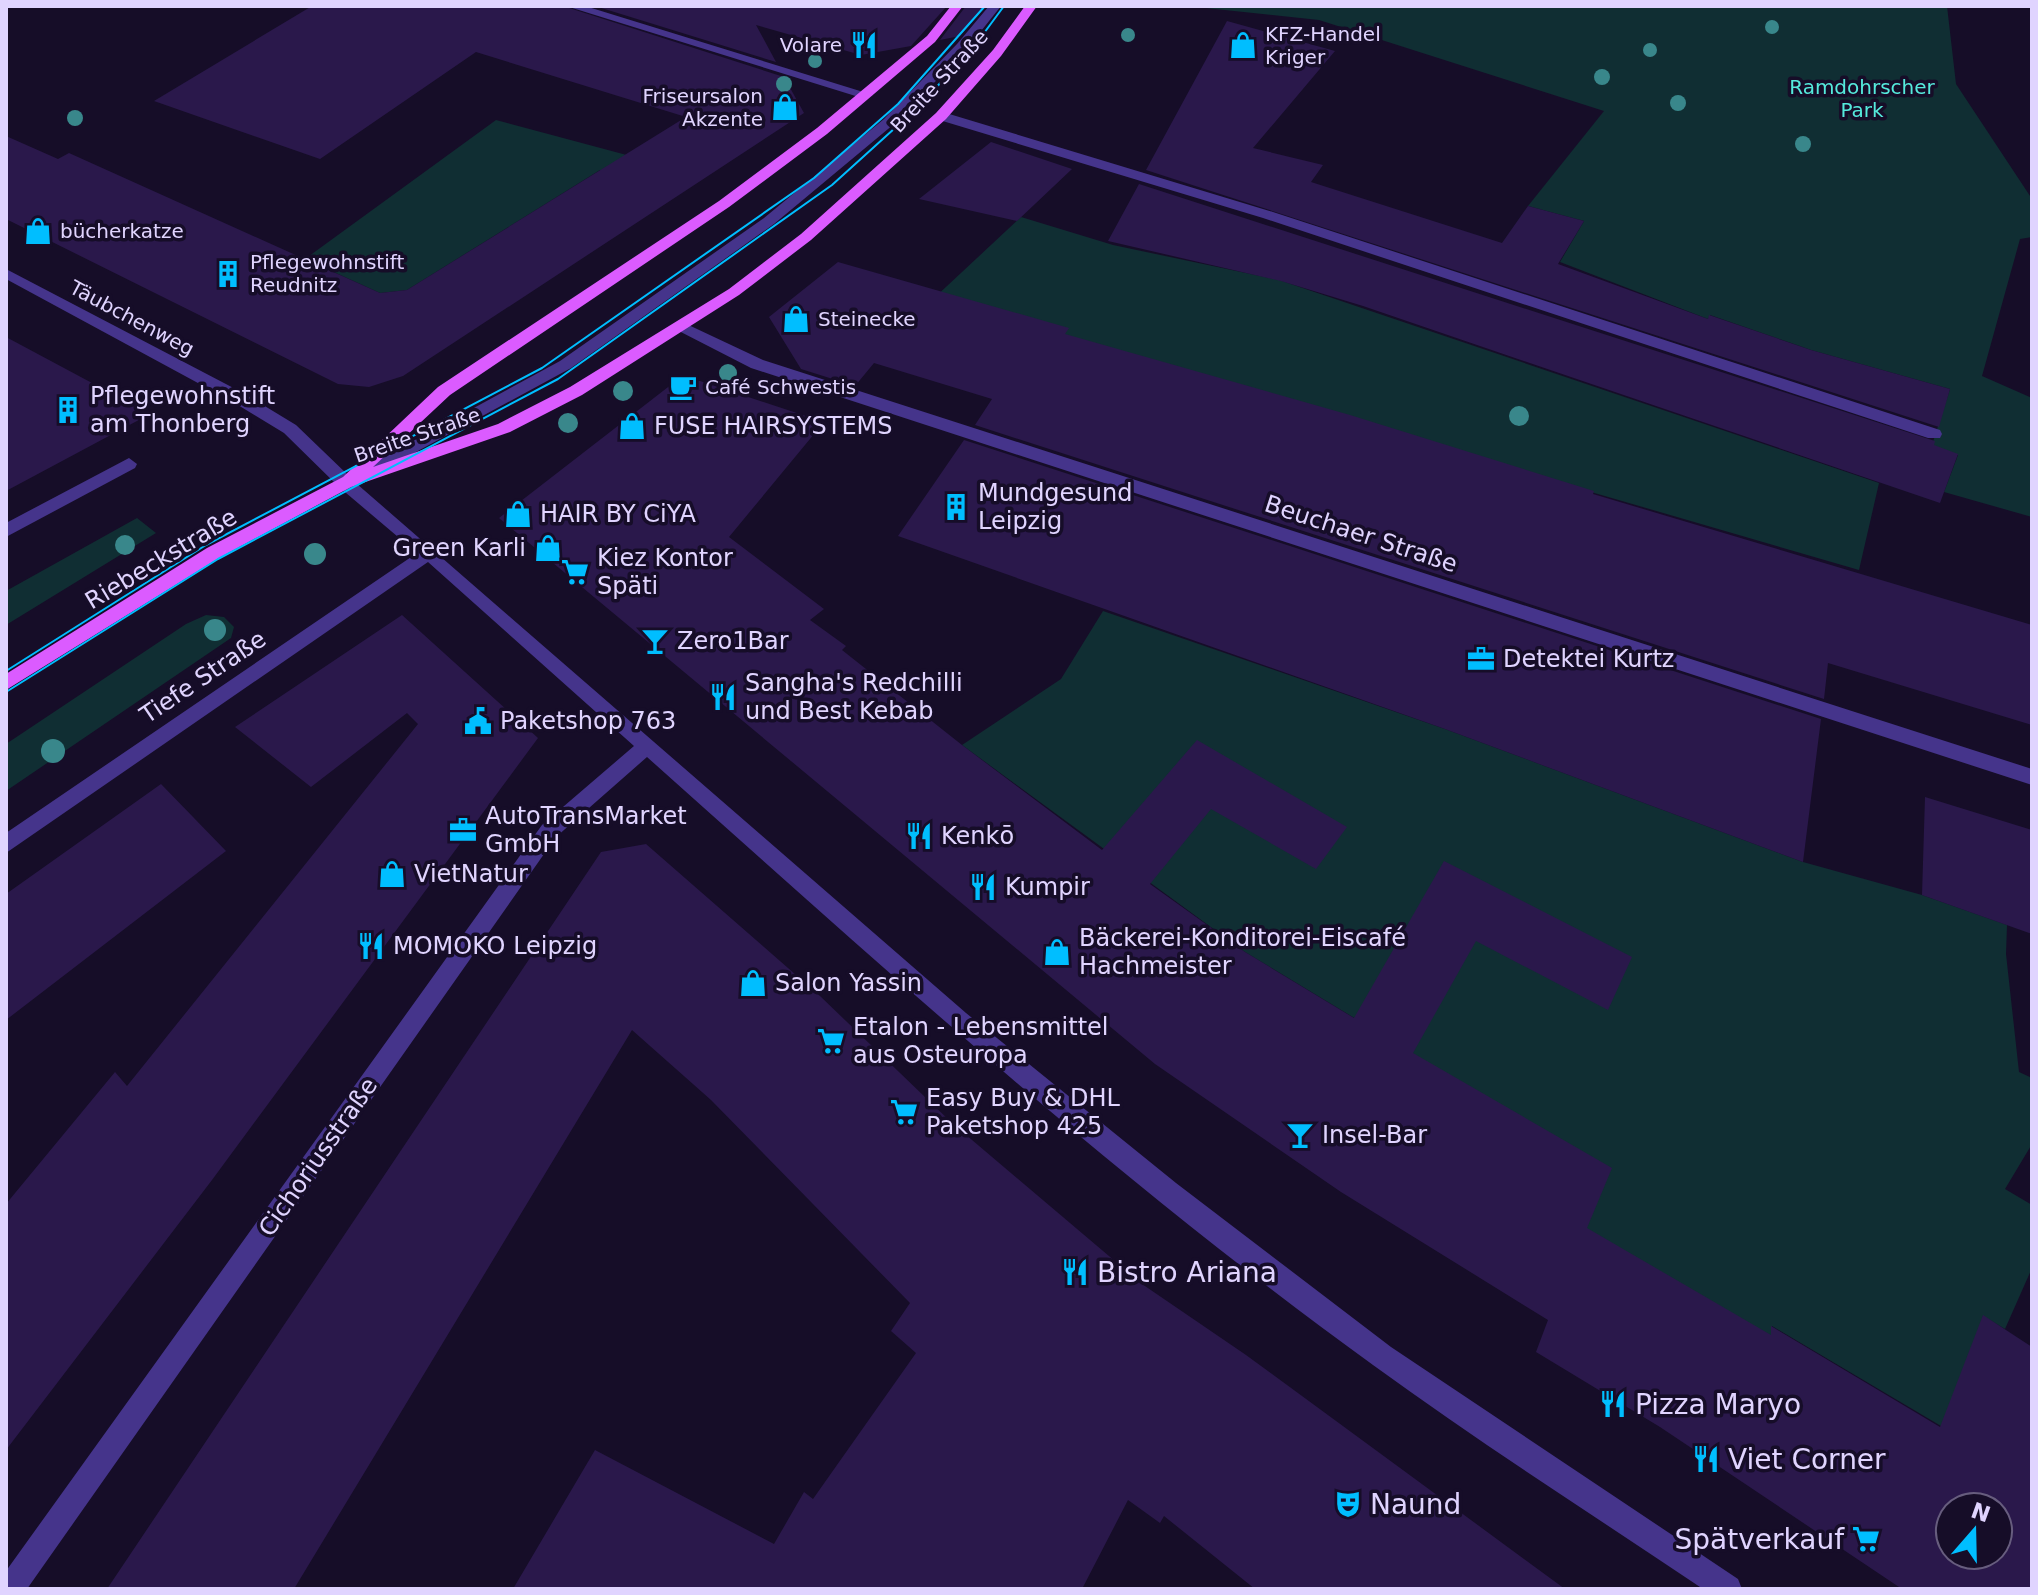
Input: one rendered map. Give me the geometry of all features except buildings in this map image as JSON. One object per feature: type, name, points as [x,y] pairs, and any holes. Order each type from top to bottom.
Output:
[{"type":"main road","name":"Breite Straße","points":[[345,483],[444,391],[724,204],[867,95],[931,39],[957,6]]},
{"type":"main road","name":"Breite Straße","points":[[345,483],[504,428],[576,391],[734,292],[806,237],[941,116],[997,53],[1031,6]]},
{"type":"main road","name":"Riebeckstraße","points":[[6,683],[213,553],[345,483]]},
{"type":"street","points":[[572,6],[867,95]]},
{"type":"street","points":[[345,483],[551,374],[769,222],[850,159],[907,107],[964,46],[995,6]]},
{"type":"street","points":[[941,116],[1268,215],[1934,434]]},
{"type":"street","name":"Täubchenweg","points":[[6,273],[239,398],[290,429],[345,483],[429,553],[958,1020],[1168,1191],[1382,1356],[1728,1589]]},
{"type":"street","name":"Beuchaer Straße","points":[[680,326],[757,364],[2032,777]]},
{"type":"street","points":[[6,531],[129,464]]},
{"type":"street","name":"Tiefe Straße","points":[[6,844],[429,553]]},
{"type":"street","name":"Cichoriusstraße","points":[[10,1589],[549,831],[648,745]]},
{"type":"green space","name":"Ramdohrscher Park","points":[[1187,6],[1947,6],[1956,84],[2032,199],[2032,237],[2020,239],[1982,376],[2032,398],[2032,517],[1944,492],[1958,455],[1932,445],[1950,389],[1811,350],[1710,315],[1708,319],[1560,262],[1584,221],[1528,206],[1604,111],[1319,20]]},
{"type":"green space","points":[[496,120],[649,161],[619,180],[600,170],[407,290],[380,293],[305,259]]},
{"type":"green space","points":[[1021,217],[1113,245],[1279,280],[1879,483],[1859,570],[932,300]]},
{"type":"green space","points":[[137,518],[156,533],[6,625],[6,591]]},
{"type":"green space","points":[[1103,611],[1445,729],[1803,862],[1922,895],[2007,925],[2006,954],[2019,1072],[2032,1078],[2032,1144],[2005,1189],[2032,1205],[2032,1268],[2005,1329],[1983,1316],[1963,1439],[1772,1326],[1770,1350],[1579,1246],[1414,1054],[1245,952],[962,745],[1061,679]]},
{"type":"green space","points":[[206,615],[224,617],[234,627],[231,638],[6,791],[6,744],[186,624]]},
{"type":"tram line","points":[[6,671],[206,545],[542,368],[814,178],[898,104],[985,6]]},
{"type":"tram line","points":[[6,692],[218,559],[558,379],[832,185],[916,109],[973,48],[1004,6]]},
{"type":"place","name":"Volare","points":[[864,45]]},
{"type":"place","name":"KFZ-Handel Kriger","points":[[1243,45]]},
{"type":"place","name":"Friseursalon Akzente","points":[[785,107]]},
{"type":"place","name":"bücherkatze","points":[[38,231]]},
{"type":"place","name":"Pflegewohnstift Reudnitz","points":[[228,274]]},
{"type":"place","name":"Steinecke","points":[[796,319]]},
{"type":"place","name":"Café Schwestis","points":[[683,387]]},
{"type":"place","name":"Pflegewohnstift am Thonberg","points":[[68,410]]},
{"type":"place","name":"FUSE HAIRSYSTEMS","points":[[632,426]]},
{"type":"place","name":"Mundgesund Leipzig","points":[[956,507]]},
{"type":"place","name":"HAIR BY CiYA","points":[[518,514]]},
{"type":"place","name":"Green Karli","points":[[548,548]]},
{"type":"place","name":"Kiez Kontor Späti","points":[[575,572]]},
{"type":"place","name":"Zero1Bar","points":[[655,641]]},
{"type":"place","name":"Detektei Kurtz","points":[[1481,659]]},
{"type":"place","name":"Sangha's Redchilli und Best Kebab","points":[[723,697]]},
{"type":"place","name":"Paketshop 763","points":[[478,721]]},
{"type":"place","name":"AutoTransMarket GmbH","points":[[463,830]]},
{"type":"place","name":"Kenkō","points":[[919,836]]},
{"type":"place","name":"VietNatur","points":[[392,874]]},
{"type":"place","name":"Kumpir","points":[[983,887]]},
{"type":"place","name":"MOMOKO Leipzig","points":[[371,946]]},
{"type":"place","name":"Bäckerei-Konditorei-Eiscafé Hachmeister","points":[[1057,952]]},
{"type":"place","name":"Salon Yassin","points":[[753,983]]},
{"type":"place","name":"Etalon - Lebensmittel aus Osteuropa","points":[[831,1041]]},
{"type":"place","name":"Easy Buy & DHL Paketshop 425","points":[[904,1112]]},
{"type":"place","name":"Insel-Bar","points":[[1300,1135]]},
{"type":"place","name":"Bistro Ariana","points":[[1075,1272]]},
{"type":"place","name":"Pizza Maryo","points":[[1613,1404]]},
{"type":"place","name":"Viet Corner","points":[[1706,1459]]},
{"type":"place","name":"Naund","points":[[1348,1504]]},
{"type":"place","name":"Spätverkauf","points":[[1866,1539]]}]
